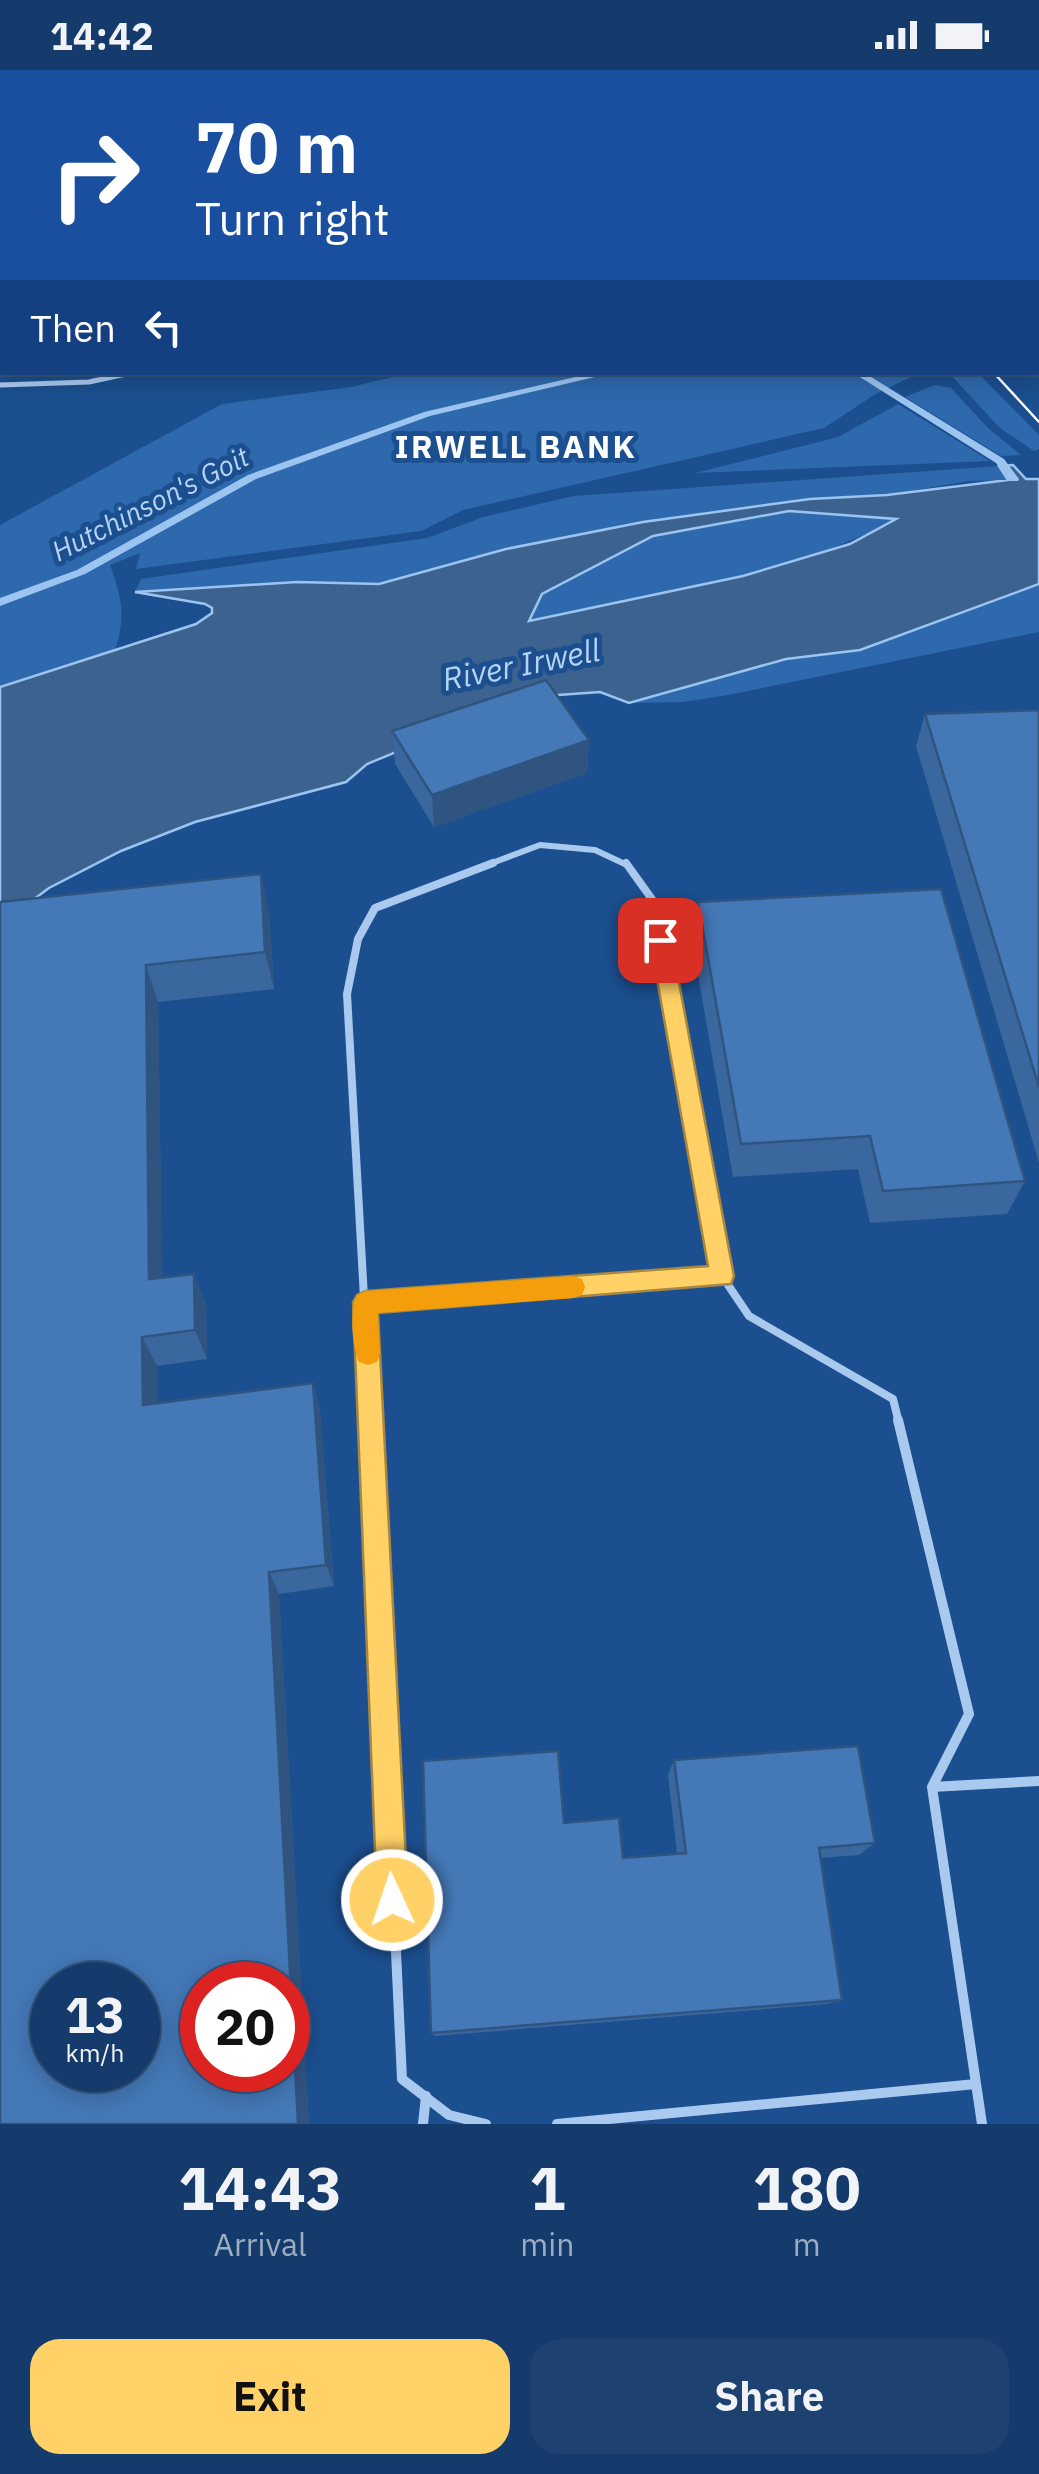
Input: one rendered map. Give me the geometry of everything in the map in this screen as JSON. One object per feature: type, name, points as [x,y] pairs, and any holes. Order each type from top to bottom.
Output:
[{"type":"lane","points":[[0,385],[89,382],[121,375]]},
{"type":"lane","points":[[486,2124],[449,2115],[402,2078],[366,1302],[346,994],[358,939],[375,908],[540,845],[595,850],[625,862],[654,902],[722,1276],[749,1316],[893,1399],[969,1714],[932,1787],[982,2124]]},
{"type":"lane","points":[[366,1302],[722,1276]]},
{"type":"lane","points":[[932,1787],[1039,1781]]},
{"type":"lane","points":[[557,2124],[976,2084]]},
{"type":"lane","points":[[423,2124],[426,2096]]},
{"type":"shaded area","points":[[401,375],[915,375],[874,395],[824,428],[463,510],[421,531],[136,569],[140,553],[110,565],[121,608],[115,650],[0,687],[0,525],[222,404],[351,387]]},
{"type":"shaded area","points":[[951,375],[980,375],[1039,435],[1039,449],[1034,451],[1000,428]]},
{"type":"shaded area","points":[[935,385],[951,388],[988,428],[1021,455],[1001,456],[905,397]]},
{"type":"shaded area","points":[[898,404],[990,461],[695,473],[838,437]]},
{"type":"shaded area","points":[[999,466],[1009,480],[969,481],[887,495],[810,499],[643,522],[506,549],[379,584],[297,582],[135,592],[141,579],[427,538],[483,517],[574,496]]},
{"type":"shaded area","points":[[789,511],[898,519],[813,555],[718,584],[528,622],[542,594],[653,536]]},
{"type":"shaded area","points":[[1039,584],[1039,632],[728,695],[683,702],[629,703],[786,659],[860,650]]},
{"type":"water","name":"River Irwell","points":[[1013,465],[1026,479],[1039,479],[1039,584],[860,650],[786,659],[629,703],[600,692],[530,697],[367,764],[346,782],[195,822],[121,851],[49,888],[18,911],[0,909],[0,687],[196,624],[212,613],[212,608],[205,604],[135,592],[297,582],[379,584],[506,549],[643,522],[810,499],[887,495],[1008,480],[999,466]],"holes":[[[789,511],[896,519],[850,544],[743,576],[529,621],[542,594],[653,536]]]},
{"type":"building","points":[[546,680],[589,740],[432,795],[392,731]]},
{"type":"building","points":[[1039,710],[1039,1087],[925,714]]},
{"type":"building","points":[[261,874],[265,952],[146,965],[149,1279],[194,1274],[195,1330],[142,1337],[143,1405],[313,1383],[326,1565],[269,1572],[289,1962],[180,1962],[180,2092],[296,2092],[298,2124],[0,2124],[0,902]]},
{"type":"building","points":[[941,889],[1025,1181],[883,1191],[870,1136],[741,1144],[698,902]]},
{"type":"building","points":[[858,1746],[875,1843],[819,1848],[842,2000],[431,2033],[423,1761],[558,1751],[564,1823],[619,1818],[623,1858],[686,1853],[674,1760]]},
{"type":"waterway","name":"Hutchinson's Goit","points":[[0,602],[81,572],[252,477],[427,414],[599,375]]},
{"type":"waterway","name":"Hutchinson's Goit","points":[[861,375],[1000,461],[1014,479]]},
{"type":"tram line","points":[[996,375],[1039,422]]},
{"type":"slow traffic","points":[[368,1354],[366,1302],[573,1287]]},
{"type":"district","name":"IRWELL BANK","points":[[516,447]]},
{"type":"route","points":[[392,1900],[366,1302],[722,1276],[660,940]]}]
